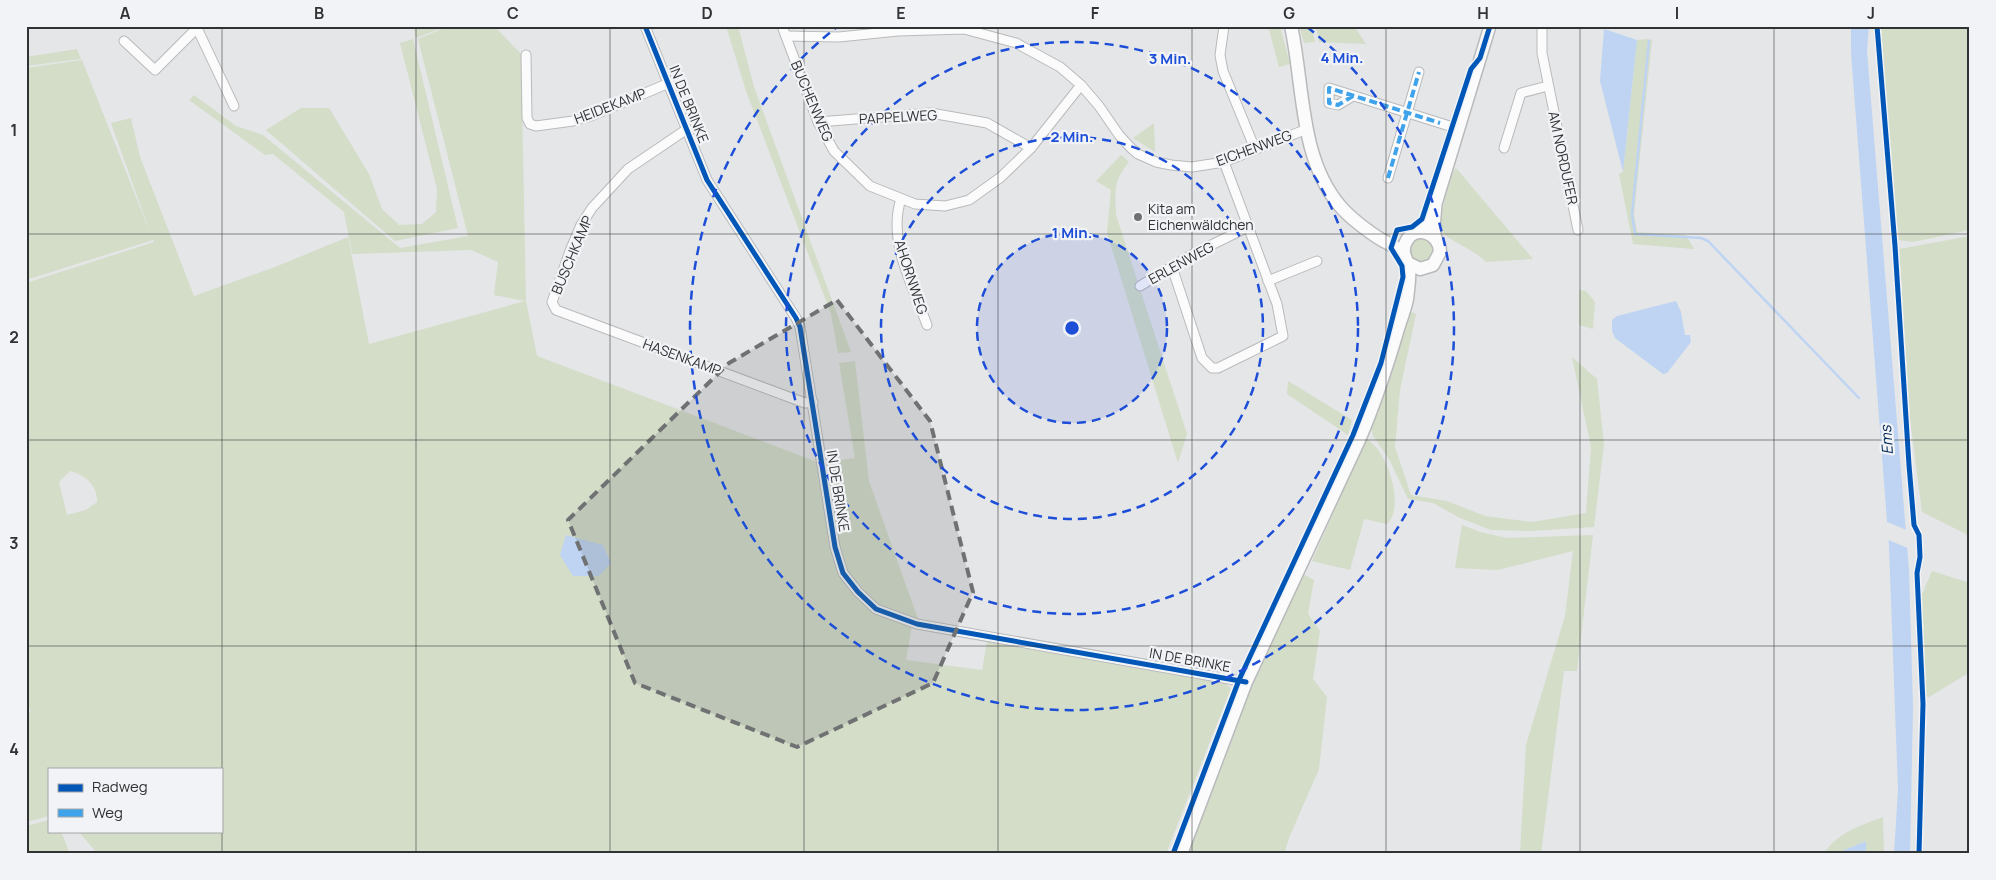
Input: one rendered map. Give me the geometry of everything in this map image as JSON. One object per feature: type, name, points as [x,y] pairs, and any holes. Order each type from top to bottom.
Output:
[{"type":"main road","points":[[1292,26],[1308,128],[1319,171],[1332,194],[1347,214],[1381,239],[1396,247],[1416,268],[1424,269],[1433,265],[1439,257],[1440,248],[1436,239],[1429,234],[1395,237],[1372,232]]},
{"type":"main road","points":[[1181,854],[1246,682],[1367,419],[1386,368],[1407,299],[1409,274],[1405,243],[1415,234]]},
{"type":"main road","points":[[1407,299],[1424,269]]},
{"type":"street","name":"IN DE BRINKE","points":[[645,26],[707,180],[800,326],[835,547],[843,573],[858,592],[876,609],[917,624],[1246,682]]},
{"type":"street","points":[[782,26],[786,36]]},
{"type":"street","points":[[1224,26],[1220,55],[1223,71],[1255,149]]},
{"type":"street","points":[[1436,239],[1434,229],[1436,204],[1490,26]]},
{"type":"street","name":"AM NORDUFER","points":[[1542,26],[1542,53],[1578,230]]},
{"type":"street","points":[[124,41],[154,70],[196,27],[234,106]]},
{"type":"street","name":"EICHENWEG","points":[[786,36],[839,37],[950,27],[1016,43],[1060,67],[1081,85],[1099,106],[1119,135],[1138,154],[1156,162],[1171,165],[1192,167],[1224,162],[1308,128]]},
{"type":"street","name":"BUCHENWEG","points":[[786,36],[818,122],[834,151],[870,186],[915,204],[945,206],[969,200],[1002,178],[1031,148],[1081,85]]},
{"type":"street","name":"HEIDEKAMP","points":[[526,54],[527,118],[530,124],[536,126],[573,121],[591,116],[669,83]]},
{"type":"street","points":[[1388,178],[1420,72]]},
{"type":"street","points":[[1504,148],[1521,93],[1548,86]]},
{"type":"street","points":[[1352,96],[1459,129]]},
{"type":"street","name":"PAPPELWEG","points":[[818,122],[931,113],[987,123],[1031,148]]},
{"type":"street","name":"BUSCHKAMP","points":[[554,306],[552,302],[570,251],[592,208],[628,169],[687,129]]},
{"type":"street","points":[[1172,267],[1202,358],[1212,368],[1218,368],[1283,336],[1277,304],[1224,162]]},
{"type":"street","name":"AHORNWEG","points":[[901,199],[898,210],[897,236],[904,263],[928,325]]},
{"type":"street","points":[[1415,234],[1436,204]]},
{"type":"street","name":"ERLENWEG","points":[[1140,286],[1193,254],[1248,228]]},
{"type":"street","points":[[1268,281],[1317,261]]},
{"type":"street","name":"HASENKAMP","points":[[554,306],[556,310],[786,396],[805,402],[813,402]]},
{"type":"highlighted area","points":[[837,300],[930,421],[973,592],[933,683],[797,747],[635,683],[568,520],[729,363]]},
{"type":"green space","points":[[413,26],[447,26],[416,38]]},
{"type":"green space","points":[[449,26],[494,26],[521,54],[526,301],[537,356],[820,463],[855,458],[839,363],[855,361],[869,481],[918,619],[912,626],[906,660],[982,670],[987,642],[1223,682],[1231,688],[1166,854],[98,854],[79,832],[222,832],[222,768],[48,768],[48,816],[26,822],[26,715],[31,711],[26,703],[26,283],[154,242],[153,240],[26,280],[26,68],[82,60],[151,235],[111,123],[131,118],[140,157],[194,296],[275,267],[348,237],[369,344],[525,301],[494,295],[498,262],[471,250],[352,254],[344,212],[273,154],[265,155],[189,100],[194,95],[236,126],[263,135],[400,248],[468,236],[418,39]],"holes":[[[70,471],[85,478],[93,486],[97,502],[86,510],[67,515],[59,482]]]},
{"type":"green space","points":[[726,26],[738,26],[754,87],[851,352],[838,353],[831,314],[746,91]]},
{"type":"green space","points":[[1268,26],[1280,26],[1290,64],[1279,67]]},
{"type":"green space","points":[[1299,26],[1312,26],[1315,42],[1304,43]]},
{"type":"green space","points":[[1316,26],[1354,26],[1366,44],[1319,42]]},
{"type":"green space","points":[[1881,26],[1970,26],[1970,230],[1913,242],[1898,240],[1884,87]]},
{"type":"green space","points":[[413,39],[458,228],[395,241],[266,130],[301,108],[329,108],[369,174],[382,209],[399,225],[422,224],[436,212],[437,189],[400,43]]},
{"type":"green space","points":[[1637,40],[1652,40],[1634,214],[1637,232],[1686,235],[1694,249],[1633,244],[1619,174],[1623,172]]},
{"type":"green space","points":[[77,49],[81,59],[26,66],[26,57]]},
{"type":"green space","points":[[1154,123],[1155,152],[1133,138]]},
{"type":"green space","points":[[1121,155],[1129,162],[1120,175],[1116,186],[1116,215],[1187,434],[1178,463],[1107,233],[1111,190],[1096,181]]},
{"type":"green space","points":[[1456,168],[1533,259],[1486,262],[1438,229],[1450,177]]},
{"type":"green space","points":[[1970,236],[1970,536],[1922,512],[1910,419],[1899,249]]},
{"type":"green space","points":[[1422,237],[1431,241],[1435,250],[1431,259],[1422,263],[1413,259],[1409,250],[1413,241]]},
{"type":"green space","points":[[1579,290],[1586,291],[1595,302],[1593,329],[1579,325]]},
{"type":"green space","points":[[1409,311],[1416,314],[1400,390],[1395,447],[1411,495],[1447,501],[1485,516],[1532,522],[1586,513],[1591,447],[1572,357],[1597,379],[1604,444],[1594,527],[1530,531],[1491,530],[1460,518],[1433,503],[1408,499],[1389,459],[1373,436],[1371,427]]},
{"type":"green space","points":[[1288,381],[1352,420],[1348,435],[1287,394]]},
{"type":"green space","points":[[1366,439],[1381,454],[1387,466],[1394,492],[1395,505],[1392,516],[1387,524],[1364,519],[1350,570],[1312,561]]},
{"type":"green space","points":[[1462,525],[1480,532],[1507,538],[1593,535],[1577,671],[1564,671],[1541,854],[1520,854],[1526,745],[1565,616],[1573,551],[1498,570],[1455,568]]},
{"type":"green space","points":[[1932,571],[1970,583],[1970,672],[1929,697],[1925,696],[1921,597]]},
{"type":"green space","points":[[1303,574],[1314,580],[1308,614],[1320,631],[1313,679],[1327,697],[1319,769],[1284,854],[1187,854],[1251,689]]},
{"type":"green space","points":[[1883,817],[1884,854],[1861,854],[1866,850],[1866,841],[1835,854],[1824,854],[1835,840],[1842,835]]},
{"type":"green space","points":[[48,820],[48,832],[61,832],[70,854],[26,854],[26,826]]},
{"type":"water","name":"Ems","points":[[1851,26],[1869,26],[1867,51],[1909,570],[1913,708],[1910,854],[1894,854],[1898,790],[1889,547],[1851,53]]},
{"type":"water","points":[[1604,29],[1637,40],[1623,172],[1600,81]]},
{"type":"water","points":[[1676,301],[1681,312],[1685,335],[1690,335],[1691,342],[1667,373],[1663,374],[1615,338],[1612,331],[1612,320],[1617,316]]},
{"type":"water","points":[[566,535],[603,545],[611,563],[599,576],[573,576],[560,555]]},
{"type":"water","points":[[1866,841],[1866,850],[1861,854],[1835,854]]},
{"type":"pier","points":[[1885,521],[1909,531],[1910,549],[1886,539]]},
{"type":"waterway","points":[[1649,41],[1632,214],[1635,234],[1701,238],[1708,241],[1859,398]]},
{"type":"marked path","points":[[1388,178],[1419,72]]},
{"type":"marked path","points":[[1353,96],[1338,105],[1329,103],[1329,88],[1440,123]]},
{"type":"cycle path","points":[[645,26],[707,180],[800,327],[835,547],[843,573],[858,592],[876,609],[917,624],[1246,682]]},
{"type":"cycle path","points":[[1173,854],[1239,680],[1353,435],[1381,363],[1403,277],[1402,266],[1391,248],[1397,230],[1412,227],[1422,219],[1471,69],[1480,58],[1490,26]]},
{"type":"cycle path","points":[[1877,26],[1895,246],[1909,465],[1914,525],[1919,535],[1920,557],[1917,573],[1923,704],[1919,854]]},
{"type":"place","name":"Kita am Eichenwäldchen","points":[[1138,217]]}]
